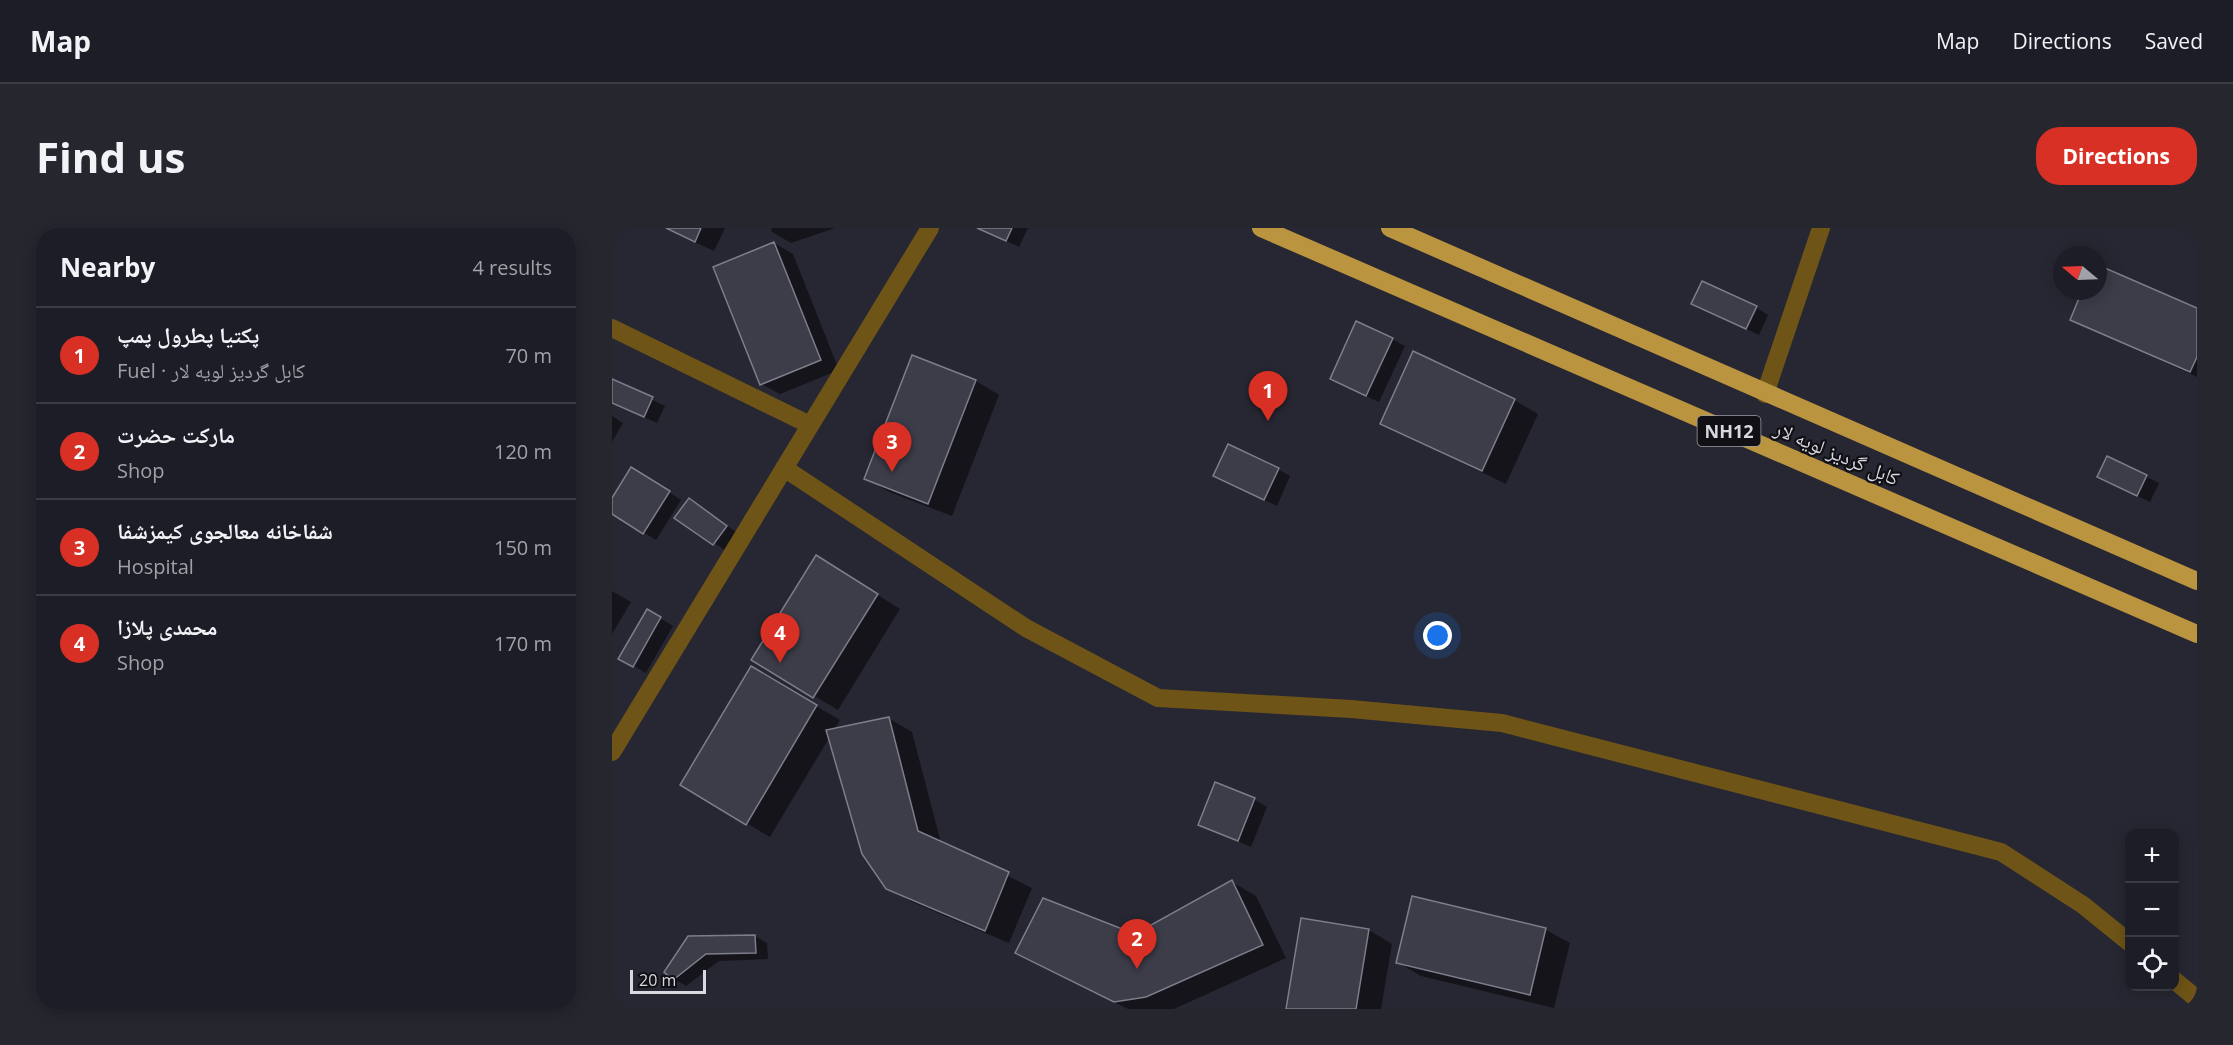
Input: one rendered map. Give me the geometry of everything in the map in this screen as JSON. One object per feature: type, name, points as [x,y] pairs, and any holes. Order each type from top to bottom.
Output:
[{"type":"highway","name":"کابل گردیز لویه لار","points":[[1261,228],[2197,634]]},
{"type":"highway","name":"کابل گردیز لویه لار","points":[[1390,228],[1765,394],[2197,581]]},
{"type":"street","points":[[612,752],[930,228]]},
{"type":"street","points":[[1765,394],[1821,228]]},
{"type":"street","points":[[612,328],[810,425]]},
{"type":"street","points":[[784,468],[1026,628],[1158,698],[1351,709],[1502,723],[2001,852],[2083,905],[2125,939]]},
{"type":"street","points":[[2179,983],[2197,999]]},
{"type":"building","points":[[666,228],[701,228],[695,242]]},
{"type":"building","points":[[977,228],[1012,228],[1006,241]]},
{"type":"building","points":[[774,242],[821,360],[760,385],[713,267]]},
{"type":"building","points":[[2107,269],[2197,308],[2197,357],[2190,372],[2070,320],[2078,300],[2107,300]]},
{"type":"building","points":[[1702,281],[1757,306],[1746,329],[1691,304]]},
{"type":"building","points":[[1356,321],[1393,338],[1366,396],[1330,379]]},
{"type":"building","points":[[1413,351],[1515,399],[1482,471],[1380,424]]},
{"type":"building","points":[[912,355],[976,380],[928,504],[864,479]]},
{"type":"building","points":[[612,379],[653,397],[644,417],[612,403]]},
{"type":"building","points":[[1228,444],[1279,468],[1264,500],[1213,476]]},
{"type":"building","points":[[2107,456],[2147,475],[2137,496],[2097,477]]},
{"type":"building","points":[[631,467],[670,491],[643,534],[612,514],[612,498]]},
{"type":"building","points":[[689,498],[727,526],[713,545],[674,518]]},
{"type":"building","points":[[816,555],[878,594],[813,698],[751,660]]},
{"type":"building","points":[[647,609],[661,617],[633,667],[618,659]]},
{"type":"building","points":[[751,666],[817,705],[746,825],[680,785]]},
{"type":"building","points":[[889,717],[918,831],[1009,872],[985,931],[886,889],[862,854],[826,730]]},
{"type":"building","points":[[1215,782],[1255,798],[1238,841],[1198,825]]},
{"type":"building","points":[[1232,880],[1263,945],[1146,997],[1114,1002],[1015,953],[1043,898],[1135,934]]},
{"type":"building","points":[[1412,896],[1546,928],[1530,995],[1396,963]]},
{"type":"building","points":[[1301,918],[1369,929],[1356,1009],[1286,1009]]},
{"type":"building","points":[[755,935],[756,953],[706,954],[673,980],[664,972],[688,936]]},
{"type":"place","name":"پکتیا پطرول پمپ","points":[[1268,421]]},
{"type":"place","name":"شفاخانه معالجوی کیمزشفا","points":[[892,472]]},
{"type":"place","name":"محمدی پلازا","points":[[780,663]]},
{"type":"place","name":"مارکت حضرت","points":[[1137,969]]}]
